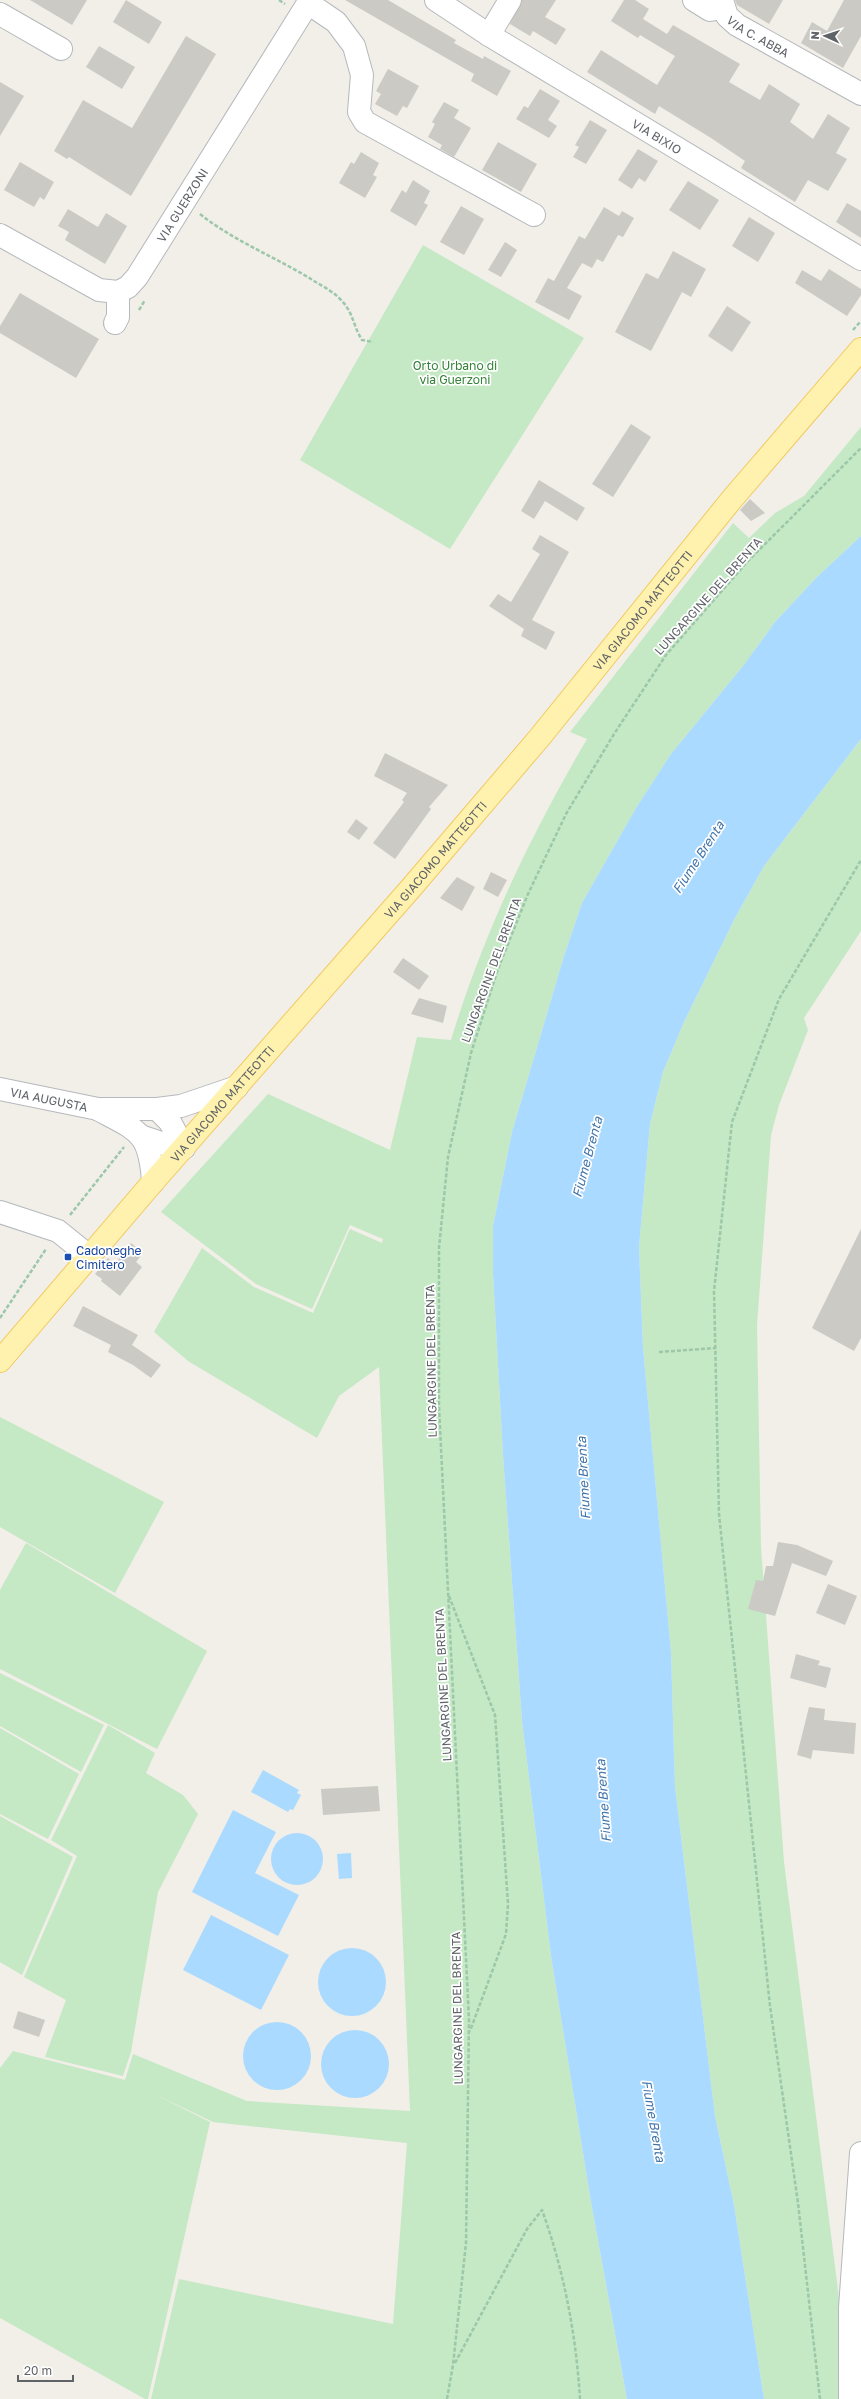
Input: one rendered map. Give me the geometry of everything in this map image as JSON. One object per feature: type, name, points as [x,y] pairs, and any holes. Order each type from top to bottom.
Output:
[{"type":"main road","name":"VIA GIACOMO MATTEOTTI","points":[[0,1361],[153,1182],[411,888],[540,737],[732,499],[856,341]]},
{"type":"street","name":"VIA BIXIO","points":[[436,0],[489,35],[861,259]]},
{"type":"street","points":[[489,35],[510,0]]},
{"type":"street","points":[[694,0],[710,10],[723,4]]},
{"type":"street","points":[[309,2],[336,22],[354,46],[362,75],[359,112],[365,122],[534,215]]},
{"type":"street","name":"VIA GUERZONI","points":[[118,292],[128,287],[137,277],[309,2]]},
{"type":"street","name":"VIA C. ABBA","points":[[723,4],[727,16],[737,25],[860,90]]},
{"type":"street","points":[[0,14],[61,49]]},
{"type":"street","points":[[0,235],[99,290],[118,292],[118,317],[114,323]]},
{"type":"street","name":"VIA AUGUSTA","points":[[0,1089],[98,1109],[158,1109],[181,1106],[237,1087]]},
{"type":"street","name":"VIA AUGUSTA","points":[[98,1109],[136,1130],[134,1141],[184,1148]]},
{"type":"street","points":[[158,1109],[170,1122],[184,1148]]},
{"type":"street","points":[[134,1141],[152,1166],[153,1182]]},
{"type":"street","points":[[0,1212],[58,1231],[89,1256]]},
{"type":"street","points":[[850,2399],[850,2308],[861,2153]]},
{"type":"path","points":[[198,213],[215,226],[292,268],[338,297],[352,312],[356,331],[362,340],[373,342]]},
{"type":"path","points":[[856,341],[861,321]]},
{"type":"path","name":"LUNGARGINE DEL BRENTA","points":[[447,2399],[453,2365],[466,2243],[469,2034],[440,1407],[439,1248],[448,1157],[471,1053],[498,969],[528,894],[566,814],[614,734],[666,655],[747,562],[861,448]]},
{"type":"path","points":[[820,2399],[798,2203],[770,2006],[720,1514],[714,1291],[732,1122],[779,999],[861,860]]},
{"type":"path","points":[[68,1219],[134,1141]]},
{"type":"path","points":[[0,1318],[49,1244]]},
{"type":"path","points":[[658,1352],[716,1348]]},
{"type":"path","points":[[448,1593],[495,1715],[508,1904],[506,1934],[469,2034]]},
{"type":"path","points":[[453,2365],[527,2229],[542,2210],[554,2242],[565,2286],[577,2355],[580,2399]]},
{"type":"green space","name":"Orto Urbano di via Guerzoni","points":[[423,245],[584,338],[450,549],[300,460]]},
{"type":"green space","points":[[861,427],[861,536],[817,577],[775,622],[743,666],[671,754],[636,808],[582,903],[564,956],[512,1132],[493,1226],[493,1274],[503,1455],[522,1721],[551,1956],[591,2202],[627,2399],[151,2399],[179,2279],[393,2324],[407,2143],[213,2122],[150,2092],[210,2122],[148,2399],[145,2399],[0,2318],[0,2068],[13,2051],[125,2080],[133,2054],[247,2101],[410,2111],[379,1367],[339,1396],[317,1438],[188,1361],[154,1332],[202,1248],[254,1287],[313,1313],[350,1229],[382,1243],[383,1239],[350,1225],[312,1309],[256,1284],[161,1212],[268,1094],[390,1150],[417,1037],[451,1040],[478,962],[510,885],[547,811],[587,739],[570,732],[733,523],[749,538],[775,513],[804,496]]},
{"type":"green space","points":[[861,739],[861,931],[804,1018],[808,1030],[779,1105],[771,1135],[757,1325],[761,1547],[784,1862],[842,2322],[843,2399],[764,2399],[734,2205],[715,2116],[675,1787],[671,1652],[643,1348],[639,1247],[650,1124],[663,1072],[684,1022],[735,918],[764,866]]},
{"type":"green space","points":[[0,1417],[164,1502],[115,1593],[0,1527]]},
{"type":"green space","points":[[26,1543],[207,1651],[157,1749],[0,1669],[0,1590]]},
{"type":"green space","points":[[0,1673],[104,1725],[81,1772],[0,1726]]},
{"type":"green space","points":[[108,1725],[155,1753],[146,1773],[183,1795],[198,1814],[158,1892],[131,2052],[123,2076],[45,2057],[66,2000],[24,1977],[77,1856],[51,1840]]},
{"type":"green space","points":[[0,1728],[79,1774],[48,1839],[0,1814]]},
{"type":"green space","points":[[0,1816],[73,1857],[22,1975],[0,1962]]},
{"type":"water","name":"Fiume Brenta","points":[[861,536],[861,739],[764,866],[735,918],[684,1022],[663,1072],[650,1124],[639,1247],[643,1348],[671,1652],[675,1787],[715,2116],[734,2205],[764,2399],[627,2399],[591,2202],[551,1956],[522,1721],[503,1455],[493,1274],[493,1226],[512,1132],[564,956],[582,903],[636,808],[671,754],[743,666],[775,622],[817,577]]},
{"type":"water","points":[[263,1770],[299,1790],[297,1793],[301,1795],[293,1810],[290,1809],[288,1812],[251,1792]]},
{"type":"water","points":[[233,1810],[276,1832],[255,1873],[299,1895],[278,1936],[192,1892]]},
{"type":"water","points":[[297,1833],[311,1837],[319,1845],[323,1859],[319,1873],[311,1881],[297,1885],[283,1881],[275,1873],[271,1859],[275,1845],[283,1837]]},
{"type":"water","points":[[351,1853],[352,1878],[339,1879],[337,1854]]},
{"type":"water","points":[[211,1915],[289,1955],[261,2010],[183,1970]]},
{"type":"water","points":[[345,1948],[359,1948],[371,1953],[381,1963],[386,1975],[386,1989],[381,2001],[371,2011],[359,2016],[345,2016],[333,2011],[323,2001],[318,1989],[318,1975],[323,1963],[333,1953]]},
{"type":"water","points":[[270,2022],[284,2022],[296,2028],[305,2037],[311,2049],[309,2069],[301,2080],[290,2088],[284,2090],[270,2090],[264,2088],[253,2080],[245,2069],[243,2063],[243,2049],[245,2043],[253,2032],[264,2024]]},
{"type":"water","points":[[355,2030],[368,2033],[379,2040],[386,2051],[389,2064],[386,2077],[379,2088],[368,2095],[355,2098],[342,2095],[331,2088],[324,2077],[321,2064],[324,2051],[331,2040],[342,2033]]},
{"type":"building","points":[[30,0],[87,0],[72,25]]},
{"type":"building","points":[[126,0],[162,22],[149,44],[113,22]]},
{"type":"building","points":[[345,0],[388,0],[456,40],[454,43],[483,59],[484,56],[511,71],[497,96],[471,81],[474,74]]},
{"type":"building","points":[[522,0],[556,0],[545,17],[566,29],[556,45],[533,31],[530,36],[510,24]]},
{"type":"building","points":[[624,0],[635,0],[649,9],[643,19],[667,34],[673,25],[740,64],[729,82],[760,100],[769,84],[800,104],[790,122],[813,139],[828,114],[850,128],[836,153],[847,159],[828,191],[808,180],[795,202],[741,168],[745,161],[711,138],[659,106],[655,114],[587,72],[601,50],[657,85],[675,56],[640,35],[638,38],[611,21]]},
{"type":"building","points":[[735,0],[783,0],[769,24],[737,5]]},
{"type":"building","points":[[844,0],[861,0],[861,36],[843,68],[801,43],[812,22],[827,31]]},
{"type":"building","points":[[186,36],[216,54],[131,196],[69,157],[67,159],[54,151],[83,100],[132,128]]},
{"type":"building","points":[[99,46],[135,67],[122,89],[86,67]]},
{"type":"building","points":[[388,69],[419,86],[407,108],[403,106],[397,116],[375,104],[381,94],[376,91]]},
{"type":"building","points":[[0,82],[24,96],[0,136]]},
{"type":"building","points":[[540,89],[560,101],[548,120],[557,126],[549,138],[516,119],[524,106],[528,108]]},
{"type":"building","points":[[444,102],[459,110],[454,118],[471,128],[454,157],[440,149],[442,145],[428,137],[435,124],[432,122]]},
{"type":"building","points":[[590,120],[607,130],[586,164],[573,157],[579,147],[575,145]]},
{"type":"building","points":[[498,142],[537,164],[521,192],[482,170]]},
{"type":"building","points":[[638,149],[658,161],[645,182],[639,178],[632,189],[618,180]]},
{"type":"building","points":[[361,152],[379,163],[373,175],[377,177],[365,198],[339,183],[351,162],[354,164]]},
{"type":"building","points":[[20,162],[54,182],[44,200],[40,197],[34,207],[4,190]]},
{"type":"building","points":[[413,180],[430,191],[424,203],[428,205],[416,226],[390,211],[402,190],[406,193]]},
{"type":"building","points":[[688,181],[719,200],[700,230],[669,210]]},
{"type":"building","points":[[847,203],[861,211],[861,238],[836,222]]},
{"type":"building","points":[[461,206],[484,219],[464,255],[440,242]]},
{"type":"building","points":[[604,207],[619,216],[622,211],[634,218],[623,237],[618,235],[603,262],[597,259],[592,268],[582,263],[567,288],[582,296],[569,320],[535,302],[548,278],[554,281],[579,236],[585,239]]},
{"type":"building","points":[[68,209],[98,227],[106,213],[127,226],[105,264],[65,240],[69,232],[58,226]]},
{"type":"building","points":[[749,217],[775,233],[758,262],[732,246]]},
{"type":"building","points":[[505,242],[517,250],[501,277],[488,270]]},
{"type":"building","points":[[673,251],[706,269],[691,297],[682,292],[651,351],[615,332],[646,273],[658,279]]},
{"type":"building","points":[[829,269],[861,289],[861,295],[847,316],[795,283],[802,270],[821,281]]},
{"type":"building","points":[[20,293],[99,339],[76,378],[0,333],[0,326]]},
{"type":"building","points":[[727,306],[751,322],[732,352],[708,336]]},
{"type":"building","points":[[631,424],[651,437],[613,497],[592,484]]},
{"type":"building","points":[[539,480],[585,508],[577,521],[545,501],[534,519],[521,511]]},
{"type":"building","points":[[750,499],[765,513],[751,521],[740,510]]},
{"type":"building","points":[[540,535],[569,552],[532,620],[555,632],[546,650],[521,636],[524,629],[489,606],[498,594],[511,602],[540,554],[532,549]]},
{"type":"building","points":[[385,753],[448,785],[429,807],[431,809],[395,859],[373,843],[404,802],[402,800],[407,793],[374,776]]},
{"type":"building","points":[[356,819],[368,828],[359,840],[347,832]]},
{"type":"building","points":[[491,872],[507,880],[498,897],[483,889]]},
{"type":"building","points":[[457,877],[475,887],[462,911],[440,898]]},
{"type":"building","points":[[403,958],[429,976],[419,990],[393,972]]},
{"type":"building","points":[[419,998],[447,1006],[443,1023],[411,1014]]},
{"type":"building","points":[[861,1229],[861,1338],[854,1351],[812,1328]]},
{"type":"building","points":[[131,1243],[143,1253],[136,1262],[142,1267],[120,1296],[101,1281],[102,1279],[95,1274],[108,1258],[115,1264]]},
{"type":"building","points":[[83,1306],[138,1335],[132,1345],[161,1365],[151,1378],[133,1365],[108,1352],[111,1345],[73,1326]]},
{"type":"building","points":[[778,1542],[797,1545],[833,1561],[826,1576],[792,1563],[775,1616],[748,1609],[756,1580],[763,1581],[766,1566],[773,1566]]},
{"type":"building","points":[[828,1584],[857,1596],[845,1625],[816,1613]]},
{"type":"building","points":[[796,1654],[820,1661],[818,1665],[831,1668],[826,1688],[790,1678]]},
{"type":"building","points":[[809,1707],[825,1709],[824,1720],[856,1723],[854,1754],[813,1750],[811,1759],[797,1755]]},
{"type":"building","points":[[378,1786],[380,1811],[323,1815],[321,1789]]},
{"type":"building","points":[[18,2011],[45,2020],[39,2037],[13,2028]]},
{"type":"place","name":"Cadoneghe Cimitero","points":[[68,1257]]}]
